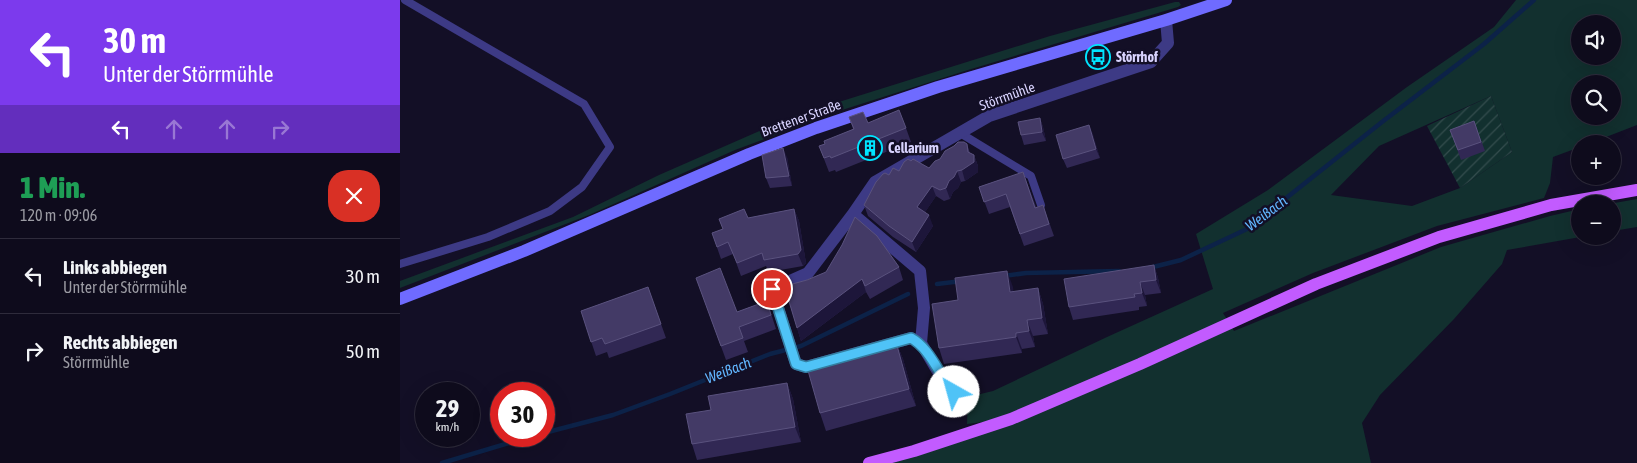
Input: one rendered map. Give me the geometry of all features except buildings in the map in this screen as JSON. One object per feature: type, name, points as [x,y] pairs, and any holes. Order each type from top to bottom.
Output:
[{"type":"main road","points":[[868,463],[914,452],[1011,419],[1140,364],[1316,284],[1438,237],[1551,205],[1637,190]]},
{"type":"street","name":"Brettener Straße","points":[[400,299],[524,251],[750,154],[816,128],[938,87],[1166,20],[1226,0]]},
{"type":"street","name":"Störrmühle","points":[[921,344],[911,338],[806,367],[796,364],[772,289],[808,273],[875,182],[989,116],[1151,62],[1168,43],[1166,20]]},
{"type":"street","points":[[853,214],[920,271],[924,308],[921,344],[944,382],[954,392],[968,396]]},
{"type":"lane","points":[[400,264],[488,237],[550,211],[582,188],[610,147],[584,104],[405,0]]},
{"type":"lane","points":[[960,133],[1031,176],[1041,205]]},
{"type":"green space","points":[[1516,0],[1637,0],[1637,125],[1611,135],[1571,135],[1571,150],[1553,157],[1550,183],[1544,198],[1437,226],[1313,273],[1223,313],[1234,331],[1441,247],[1571,211],[1571,239],[1507,250],[1502,264],[1454,319],[1380,395],[1362,423],[1371,463],[869,463],[1008,419],[967,424],[968,397],[993,391],[1213,289],[1196,234],[1268,190],[1407,87],[1494,27]],"holes":[[[1491,96],[1512,152],[1460,188],[1412,206],[1331,195],[1379,146]]]},
{"type":"green space","points":[[1179,2],[1181,5],[839,111],[735,150],[589,215],[400,288],[400,281],[573,217],[659,175],[794,116],[1050,36]]},
{"type":"green space","points":[[1491,96],[1512,152],[1460,188],[1427,126]]},
{"type":"green space","points":[[1637,199],[1637,227],[1621,230],[1621,202]]},
{"type":"waterway","name":"Weißach","points":[[1149,268],[1181,260],[1247,229],[1484,44],[1534,0]]},
{"type":"waterway","name":"Weißach","points":[[1004,276],[1026,273],[1119,271]]},
{"type":"waterway","name":"Weißach","points":[[937,284],[962,281]]},
{"type":"waterway","name":"Weißach","points":[[555,430],[613,415],[770,354],[801,346],[908,294]]},
{"type":"waterway","name":"Weißach","points":[[442,463],[495,447]]},
{"type":"place","name":"Störrhof","points":[[1098,57]]},
{"type":"place","name":"Cellarium","points":[[870,148]]},
{"type":"route","points":[[772,289],[796,364],[806,367],[911,338],[921,344],[944,382],[954,392]]}]
